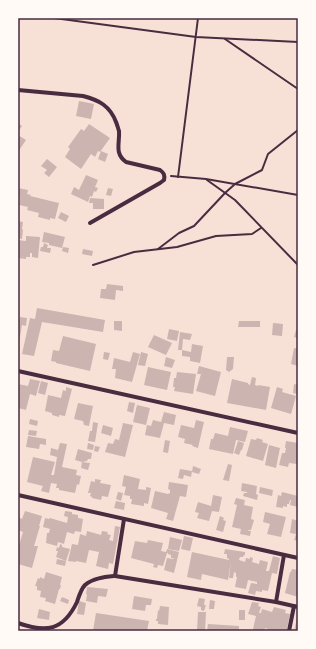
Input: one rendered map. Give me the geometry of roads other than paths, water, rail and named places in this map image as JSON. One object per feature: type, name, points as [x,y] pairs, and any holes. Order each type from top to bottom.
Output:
[{"type":"street","points":[[18,90],[83,96],[101,103],[111,112],[115,120],[119,131],[119,155],[122,159],[126,162],[160,170],[164,173],[164,180],[160,183],[90,223]]},
{"type":"street","points":[[18,371],[298,433]]},
{"type":"street","points":[[18,495],[298,558]]},
{"type":"street","points":[[115,576],[124,519]]},
{"type":"street","points":[[276,602],[284,555]]},
{"type":"street","points":[[18,623],[45,630],[55,626],[72,612],[84,586],[91,581],[115,576],[296,606],[289,631]]}]
